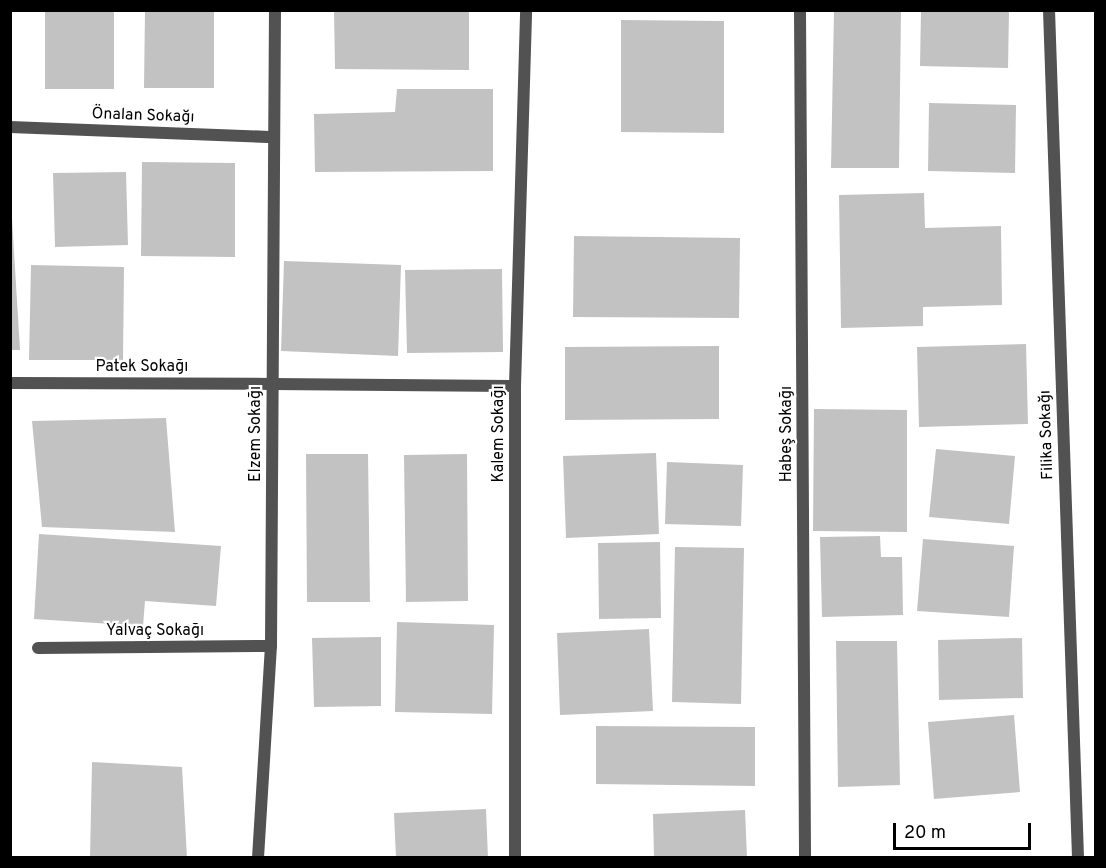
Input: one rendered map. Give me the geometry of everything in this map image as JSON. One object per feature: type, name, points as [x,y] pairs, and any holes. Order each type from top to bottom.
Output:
[{"type":"street","name":"Elzem Sokağı","points":[[258,858],[271,646],[275,10]]},
{"type":"street","name":"Kalem Sokağı","points":[[514,858],[515,386],[526,10]]},
{"type":"street","name":"Habeş Sokağı","points":[[800,10],[805,858]]},
{"type":"street","name":"Filika Sokağı","points":[[1049,10],[1078,858]]},
{"type":"street","name":"Önalan Sokağı","points":[[10,127],[274,137]]},
{"type":"street","name":"Patek Sokağı","points":[[10,383],[515,386]]},
{"type":"street","name":"Yalvaç Sokağı","points":[[38,648],[271,646]]},
{"type":"building","points":[[45,10],[114,10],[114,89],[45,89]]},
{"type":"building","points":[[145,10],[214,10],[214,88],[144,88]]},
{"type":"building","points":[[334,10],[469,10],[469,70],[335,69]]},
{"type":"building","points":[[834,10],[901,10],[899,168],[831,168]]},
{"type":"building","points":[[921,10],[1009,10],[1008,68],[920,66]]},
{"type":"building","points":[[621,20],[724,21],[724,133],[621,132]]},
{"type":"building","points":[[397,89],[493,89],[493,171],[315,172],[314,114],[395,112]]},
{"type":"building","points":[[929,103],[1016,105],[1015,173],[928,171]]},
{"type":"building","points":[[142,162],[235,163],[235,257],[141,256]]},
{"type":"building","points":[[126,172],[128,245],[55,247],[53,173]]},
{"type":"building","points":[[10,186],[20,350],[10,350]]},
{"type":"building","points":[[924,193],[925,228],[1001,226],[1002,305],[923,307],[923,326],[841,328],[839,195]]},
{"type":"building","points":[[574,236],[740,238],[739,318],[573,317]]},
{"type":"building","points":[[284,261],[401,265],[398,356],[281,351]]},
{"type":"building","points":[[31,265],[124,267],[123,360],[29,360]]},
{"type":"building","points":[[502,269],[503,352],[407,353],[405,270]]},
{"type":"building","points":[[1026,344],[1028,424],[919,427],[917,347]]},
{"type":"building","points":[[719,346],[719,419],[565,420],[565,347]]},
{"type":"building","points":[[814,409],[907,410],[907,532],[813,531]]},
{"type":"building","points":[[166,418],[175,532],[42,527],[32,421]]},
{"type":"building","points":[[936,449],[1015,456],[1009,524],[929,517]]},
{"type":"building","points":[[656,453],[659,534],[566,538],[563,456]]},
{"type":"building","points":[[306,454],[368,454],[370,602],[307,602]]},
{"type":"building","points":[[467,454],[468,601],[406,602],[404,455]]},
{"type":"building","points":[[667,462],[743,465],[741,526],[665,524]]},
{"type":"building","points":[[39,534],[221,546],[216,606],[145,601],[143,626],[34,619]]},
{"type":"building","points":[[880,536],[881,557],[902,557],[903,615],[822,617],[820,537]]},
{"type":"building","points":[[923,539],[1014,546],[1009,617],[917,611]]},
{"type":"building","points":[[660,542],[661,618],[599,619],[598,543]]},
{"type":"building","points":[[675,547],[744,548],[741,704],[672,702]]},
{"type":"building","points":[[397,622],[494,625],[492,714],[395,712]]},
{"type":"building","points":[[649,629],[653,711],[560,715],[557,633]]},
{"type":"building","points":[[381,637],[381,706],[314,707],[312,638]]},
{"type":"building","points":[[1022,638],[1023,698],[939,700],[938,640]]},
{"type":"building","points":[[836,641],[897,641],[900,785],[838,787]]},
{"type":"building","points":[[1014,715],[1020,792],[934,799],[928,722]]},
{"type":"building","points":[[596,726],[755,727],[755,786],[596,784]]},
{"type":"building","points":[[92,762],[182,767],[187,858],[90,858]]},
{"type":"building","points":[[486,809],[488,858],[396,858],[394,813]]},
{"type":"building","points":[[745,810],[747,858],[654,858],[653,814]]}]
